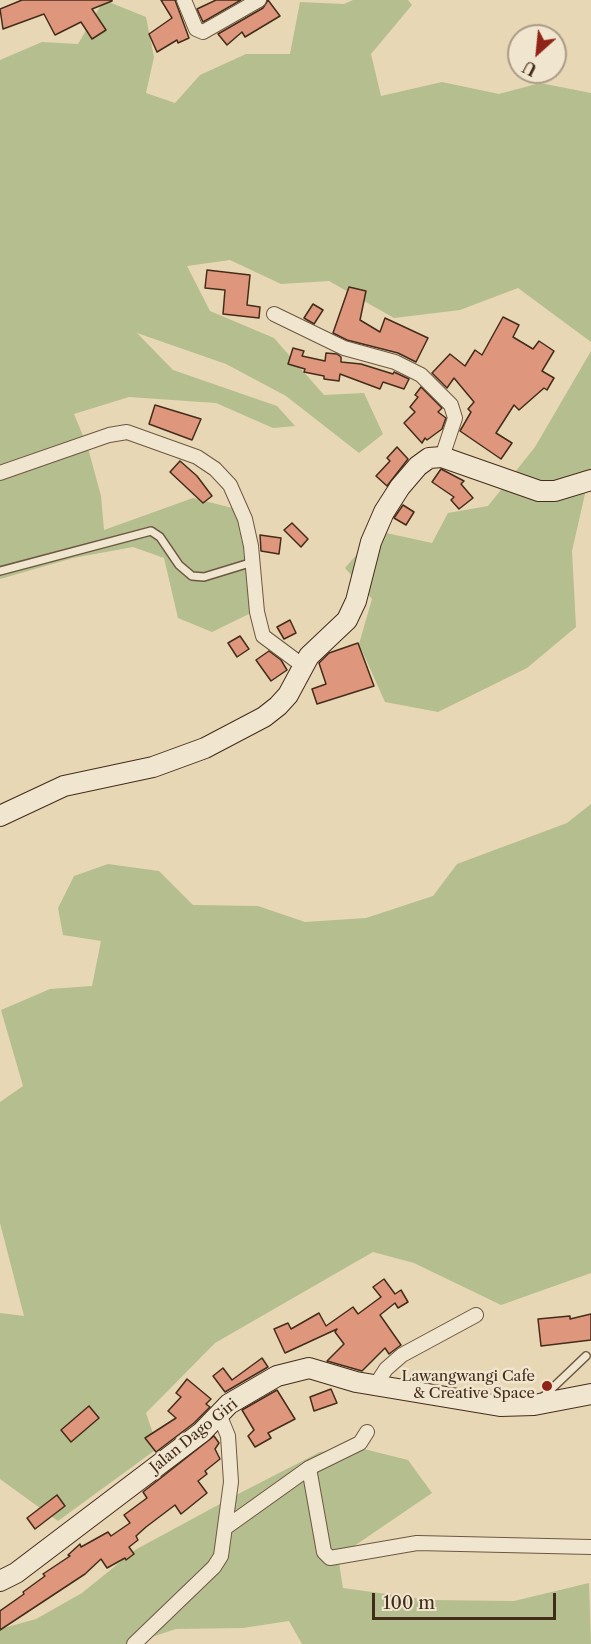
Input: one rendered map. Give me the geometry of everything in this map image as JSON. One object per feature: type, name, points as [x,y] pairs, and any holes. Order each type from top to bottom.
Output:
[{"type":"street","points":[[184,0],[196,29],[203,32],[259,0]]},
{"type":"street","points":[[274,314],[344,348],[395,362],[429,381],[451,405],[455,418],[442,457]]},
{"type":"street","points":[[0,473],[109,435],[126,432],[145,436],[197,458],[215,469],[230,485],[245,519],[253,562],[257,612],[263,636],[302,665]]},
{"type":"street","points":[[0,816],[64,786],[153,767],[205,748],[264,717],[278,706],[288,695],[302,665],[347,620],[356,601],[371,542],[384,512],[400,487],[418,466],[429,458],[442,457],[539,491],[555,491],[591,480]]},
{"type":"street","points":[[377,1383],[386,1369],[402,1355],[477,1315]]},
{"type":"street","name":"Jalan Dago Giri","points":[[0,1581],[16,1573],[202,1432],[229,1404],[278,1376],[298,1370],[318,1369],[356,1382],[377,1383],[500,1406],[534,1406],[591,1394]]},
{"type":"street","points":[[134,1644],[214,1567],[221,1556],[226,1500],[231,1482],[228,1436],[219,1414]]},
{"type":"street","points":[[225,1528],[309,1468],[360,1443],[368,1432]]},
{"type":"street","points":[[309,1468],[324,1552],[330,1558],[417,1544],[591,1547]]},
{"type":"lane","points":[[0,571],[151,531],[160,537],[179,565],[192,576],[204,577],[253,562]]},
{"type":"lane","points":[[534,1406],[586,1356]]},
{"type":"green space","points":[[104,0],[146,17],[154,57],[146,93],[175,103],[200,75],[246,54],[290,54],[300,2],[344,4],[353,0],[408,0],[412,5],[371,54],[381,96],[442,82],[499,94],[536,84],[591,93],[591,342],[518,288],[460,310],[394,318],[329,281],[281,284],[230,260],[187,266],[210,311],[274,338],[324,395],[364,393],[383,434],[359,453],[286,396],[226,364],[137,333],[173,370],[277,406],[295,426],[273,428],[216,403],[129,397],[74,414],[88,448],[101,496],[104,530],[193,498],[244,511],[241,539],[255,574],[255,611],[212,632],[178,618],[164,558],[133,547],[73,558],[0,579],[0,60],[42,42],[78,44]]},
{"type":"green space","points":[[591,351],[591,482],[587,485],[572,551],[576,627],[527,668],[438,712],[385,702],[359,644],[372,599],[345,568],[377,531],[432,543],[448,513],[488,506],[535,447]]},
{"type":"green space","points":[[591,804],[591,1273],[501,1305],[414,1263],[373,1252],[215,1343],[146,1413],[158,1448],[58,1521],[0,1479],[0,1313],[24,1316],[0,1223],[0,1102],[23,1086],[1,1010],[50,989],[92,986],[101,941],[63,935],[58,908],[74,876],[108,864],[159,871],[193,905],[258,906],[305,922],[366,918],[433,896],[457,864],[567,823]]},
{"type":"green space","points":[[360,1448],[408,1460],[432,1493],[338,1557],[343,1588],[430,1600],[514,1601],[589,1583],[591,1644],[302,1644],[289,1621],[243,1628],[176,1629],[130,1644],[0,1644],[0,1629],[36,1619],[82,1593],[135,1550],[320,1452]]},
{"type":"building","points":[[22,0],[112,1],[92,9],[106,30],[92,39],[81,22],[55,35],[44,14],[3,29],[0,9]]},
{"type":"building","points":[[161,0],[175,0],[189,38],[178,43],[177,40],[157,52],[149,34],[172,18]]},
{"type":"building","points":[[216,0],[241,0],[203,22],[197,9]]},
{"type":"building","points":[[268,0],[280,16],[245,37],[242,32],[227,45],[218,34],[263,8]]},
{"type":"building","points":[[207,270],[250,275],[247,305],[260,307],[259,318],[223,314],[225,290],[205,288]]},
{"type":"building","points":[[349,287],[366,291],[360,320],[380,332],[385,318],[428,338],[416,362],[398,353],[347,340],[333,333]]},
{"type":"building","points":[[313,304],[323,310],[314,324],[304,318]]},
{"type":"building","points":[[503,317],[519,325],[513,337],[533,349],[539,341],[554,351],[542,371],[554,378],[547,390],[544,388],[519,410],[514,405],[496,433],[512,443],[501,459],[460,431],[471,412],[468,409],[474,402],[454,378],[447,388],[432,373],[450,354],[465,366],[475,350],[482,355]]},
{"type":"building","points":[[293,348],[304,351],[302,356],[325,361],[326,353],[337,354],[341,357],[341,362],[361,364],[393,374],[394,372],[409,379],[404,389],[383,382],[380,389],[340,374],[339,381],[324,379],[324,376],[304,372],[305,369],[288,364]]},
{"type":"building","points":[[421,387],[442,408],[438,412],[446,418],[442,429],[427,440],[425,438],[422,443],[404,423],[415,412],[410,407],[418,397],[415,395]]},
{"type":"building","points":[[155,405],[201,419],[192,440],[149,424]]},
{"type":"building","points":[[397,447],[408,459],[387,486],[376,476],[390,461],[387,458]]},
{"type":"building","points":[[180,461],[197,476],[212,496],[203,503],[170,472]]},
{"type":"building","points":[[441,469],[464,481],[461,484],[473,498],[459,509],[451,500],[454,497],[432,482]]},
{"type":"building","points":[[403,505],[414,512],[406,525],[394,518]]},
{"type":"building","points":[[292,523],[308,539],[301,547],[284,530]]},
{"type":"building","points":[[260,535],[281,538],[279,554],[261,551]]},
{"type":"building","points":[[290,620],[296,633],[284,639],[277,627]]},
{"type":"building","points":[[240,636],[249,649],[237,657],[228,643]]},
{"type":"building","points":[[358,643],[374,686],[317,704],[312,689],[326,684],[319,663],[329,653]]},
{"type":"building","points":[[269,651],[281,660],[287,670],[271,681],[256,660]]},
{"type":"building","points":[[384,1279],[395,1294],[401,1290],[408,1302],[398,1308],[395,1303],[380,1315],[401,1345],[389,1354],[385,1348],[362,1371],[327,1361],[344,1344],[335,1332],[337,1329],[285,1353],[274,1329],[288,1323],[291,1329],[319,1313],[326,1326],[353,1307],[358,1314],[381,1297],[373,1287]]},
{"type":"building","points":[[591,1314],[591,1340],[541,1346],[538,1319],[570,1316],[570,1319]]},
{"type":"building","points":[[262,1358],[268,1367],[225,1392],[213,1376],[223,1368],[232,1380]]},
{"type":"building","points":[[187,1379],[211,1399],[206,1404],[210,1407],[194,1423],[156,1452],[145,1438],[176,1418],[168,1411],[181,1397],[176,1393]]},
{"type":"building","points":[[331,1389],[337,1403],[314,1411],[310,1397]]},
{"type":"building","points":[[277,1390],[295,1419],[268,1433],[271,1438],[255,1447],[248,1436],[254,1430],[242,1410]]},
{"type":"building","points":[[89,1406],[99,1418],[71,1442],[61,1430]]},
{"type":"building","points":[[214,1436],[219,1443],[215,1449],[220,1459],[205,1471],[207,1474],[198,1481],[207,1493],[181,1514],[175,1505],[146,1527],[136,1536],[138,1540],[129,1547],[134,1554],[126,1560],[125,1558],[107,1568],[101,1559],[85,1574],[0,1630],[0,1611],[45,1576],[43,1574],[70,1556],[68,1555],[80,1544],[81,1547],[108,1532],[111,1536],[130,1523],[124,1515],[147,1498],[143,1492]]},
{"type":"building","points":[[57,1495],[65,1506],[35,1529],[27,1518]]},
{"type":"place","name":"Lawangwangi Cafe & Creative Space","points":[[547,1386]]}]
